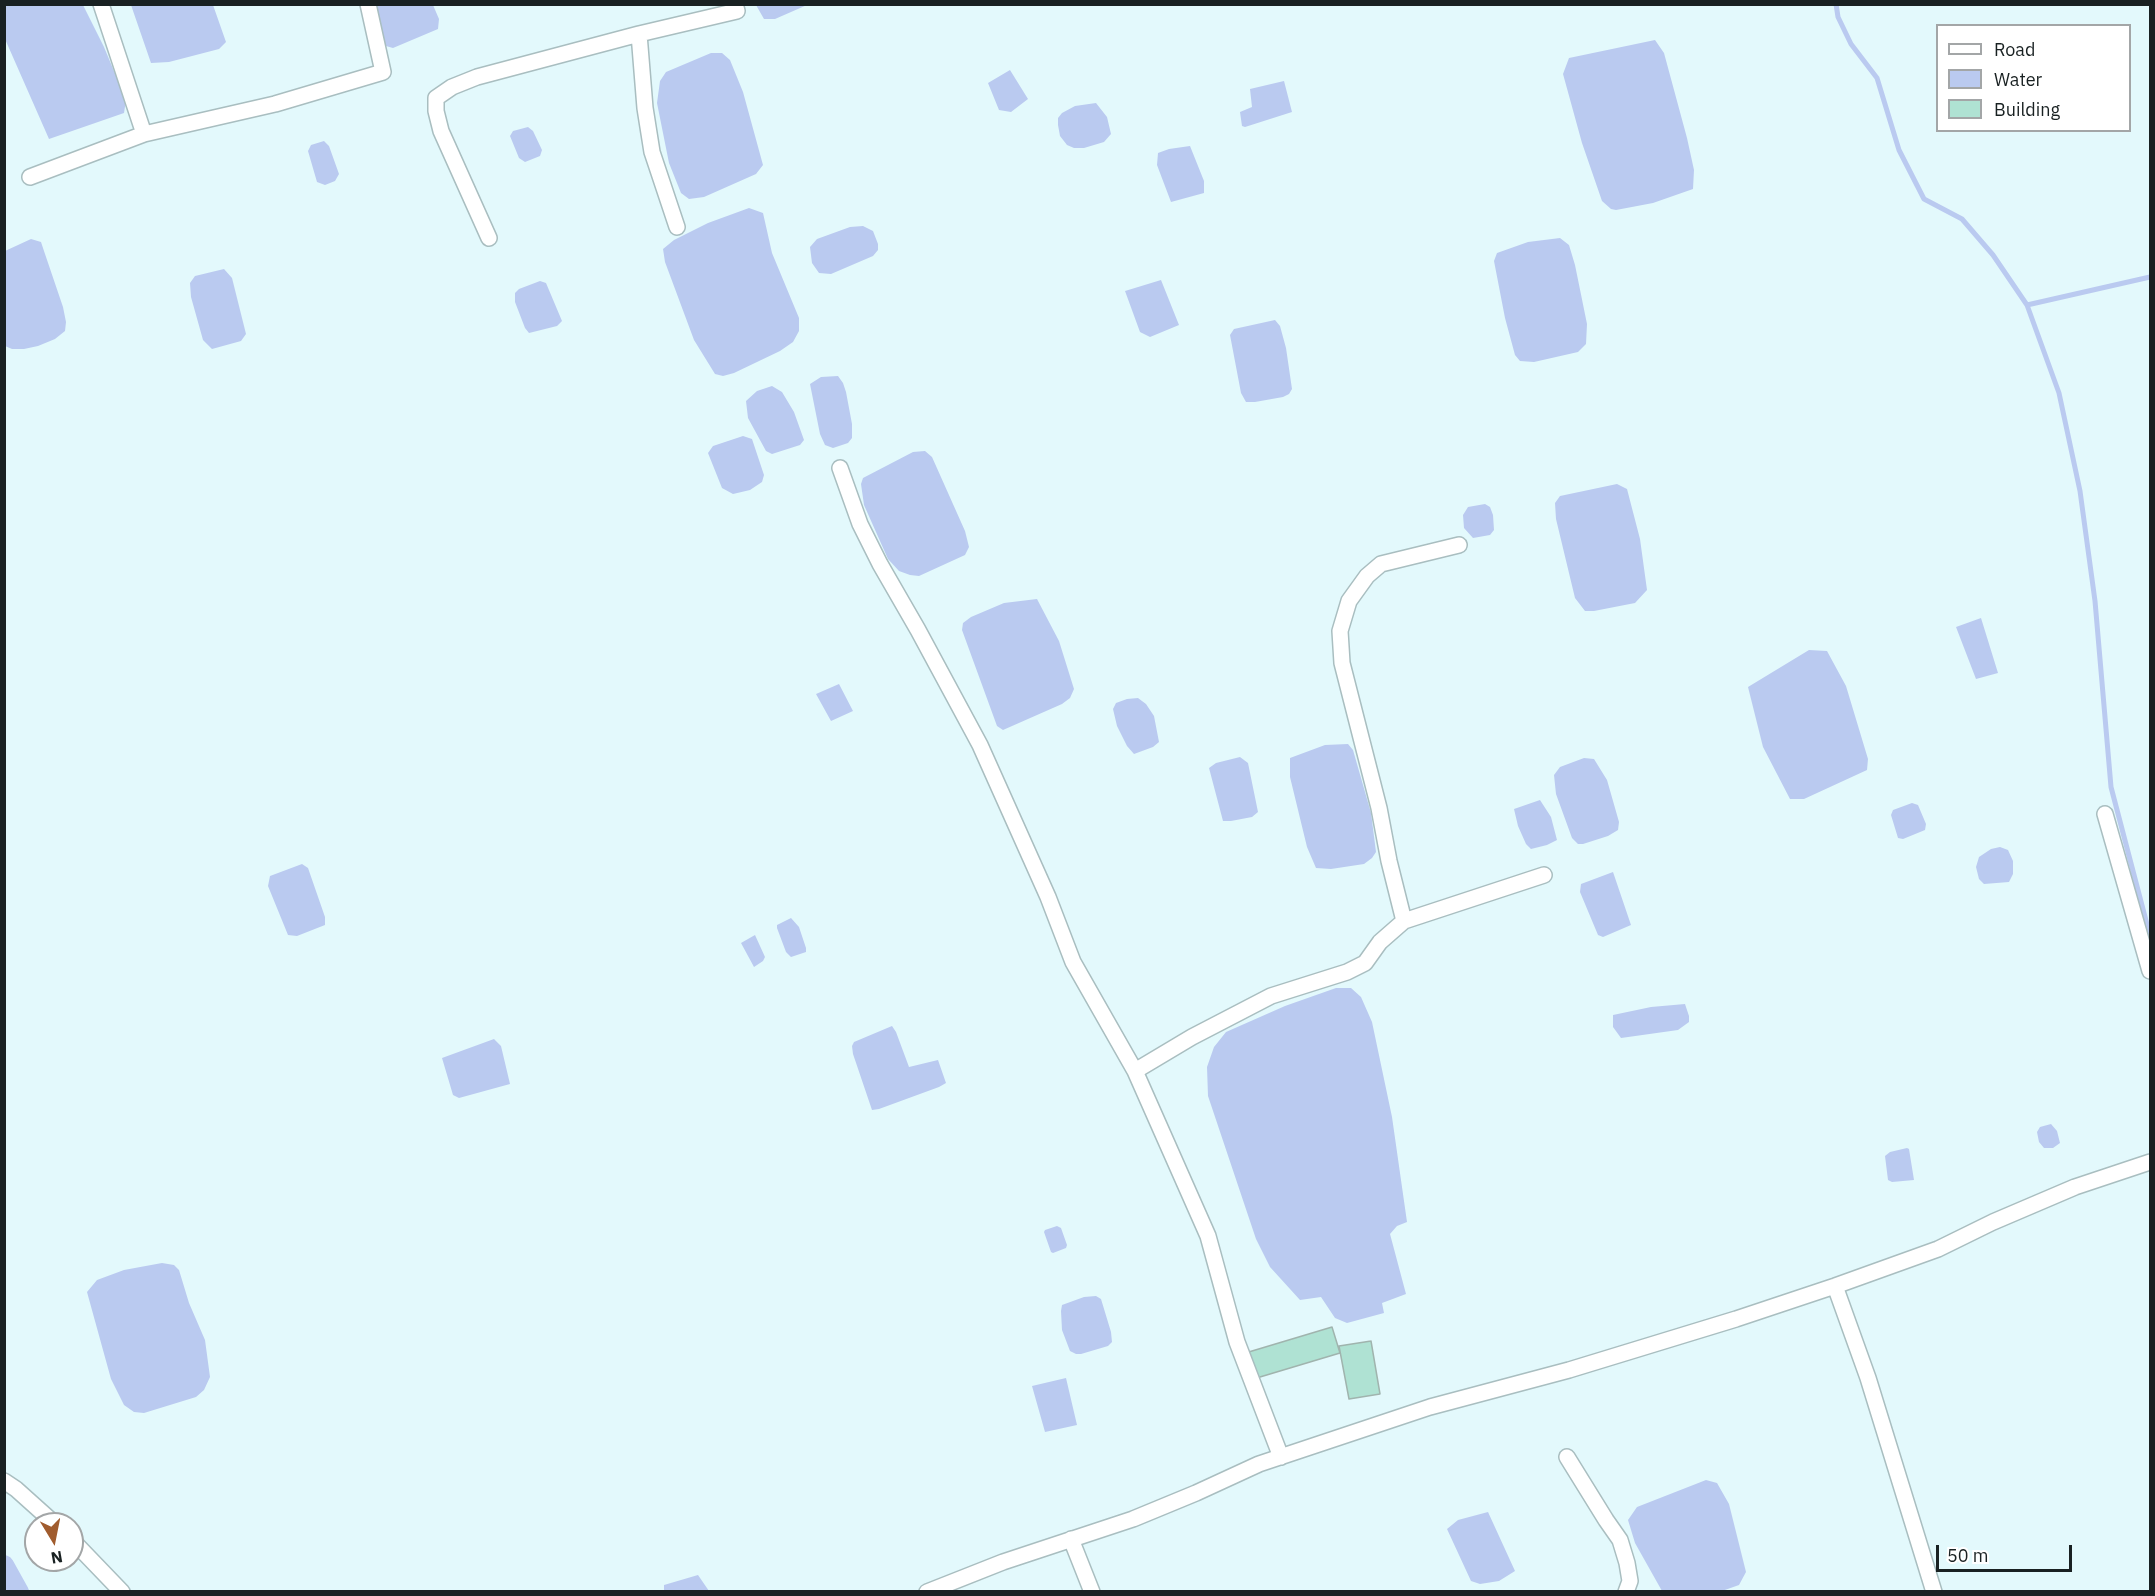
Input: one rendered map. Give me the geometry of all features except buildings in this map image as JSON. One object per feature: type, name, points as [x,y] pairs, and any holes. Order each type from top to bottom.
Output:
[{"type":"street","points":[[101,4],[144,134]]},
{"type":"street","points":[[30,177],[144,134],[265,106],[383,72],[368,4]]},
{"type":"street","points":[[489,238],[441,130],[436,111],[436,98],[452,87],[477,77],[639,34],[737,11],[735,4]]},
{"type":"street","points":[[639,34],[645,108],[652,152],[677,227]]},
{"type":"street","points":[[840,468],[860,524],[875,554],[980,745],[1048,897],[1073,962],[1135,1071],[1208,1236],[1237,1342],[1281,1457]]},
{"type":"street","points":[[1404,921],[1379,808],[1342,663],[1340,631],[1349,601],[1367,576],[1381,564],[1459,545]]},
{"type":"street","points":[[2105,813],[2151,970]]},
{"type":"street","points":[[1135,1071],[1192,1037],[1271,996],[1347,972],[1365,963],[1380,942],[1404,921],[1544,875]]},
{"type":"street","points":[[927,1592],[1003,1562],[1133,1519],[1281,1457],[1430,1407],[1580,1367],[1736,1319],[1938,1250],[1993,1222],[2075,1187],[2151,1162]]},
{"type":"street","points":[[1835,1286],[1868,1378],[1934,1592]]},
{"type":"street","points":[[1567,1457],[1620,1540],[1630,1581],[1626,1592]]},
{"type":"street","points":[[4,1481],[42,1512]]},
{"type":"street","points":[[1071,1539],[1092,1592]]},
{"type":"street","points":[[84,1552],[123,1592]]},
{"type":"water","points":[[4,5],[83,5],[104,47],[126,100],[124,113],[49,139],[5,39]]},
{"type":"water","points":[[131,5],[213,5],[226,42],[219,49],[169,62],[151,63]]},
{"type":"water","points":[[373,5],[433,5],[439,19],[438,29],[393,48],[386,46],[380,34]]},
{"type":"water","points":[[756,5],[807,5],[775,19],[764,19]]},
{"type":"water","points":[[1655,40],[1664,53],[1687,138],[1694,170],[1693,189],[1653,203],[1611,209],[1602,201],[1582,143],[1563,74],[1569,58]]},
{"type":"water","points":[[711,53],[722,53],[730,60],[743,92],[763,165],[756,174],[704,197],[689,199],[681,193],[669,163],[657,103],[660,81],[666,72]]},
{"type":"water","points":[[1010,70],[1028,99],[1011,112],[999,110],[988,83]]},
{"type":"water","points":[[1284,81],[1292,112],[1242,126],[1240,112],[1252,107],[1250,89]]},
{"type":"water","points":[[1096,103],[1107,117],[1111,134],[1104,142],[1084,148],[1067,145],[1060,136],[1058,118],[1075,106]]},
{"type":"water","points":[[528,127],[533,131],[542,150],[540,156],[525,162],[519,158],[510,136],[513,131]]},
{"type":"water","points":[[324,141],[329,146],[339,174],[335,181],[325,185],[317,182],[308,151],[311,145]]},
{"type":"water","points":[[1190,146],[1204,181],[1204,193],[1171,202],[1157,165],[1158,153]]},
{"type":"water","points":[[749,208],[763,213],[772,253],[799,318],[799,331],[793,342],[780,351],[723,376],[715,374],[694,340],[665,262],[663,249],[674,240],[708,223]]},
{"type":"water","points":[[863,226],[873,231],[878,244],[878,250],[873,256],[831,274],[819,273],[812,263],[810,247],[817,239],[850,227]]},
{"type":"water","points":[[1560,238],[1569,245],[1575,265],[1587,324],[1586,344],[1578,352],[1534,362],[1520,361],[1515,355],[1505,318],[1494,261],[1497,253],[1528,242]]},
{"type":"water","points":[[31,239],[41,242],[63,307],[65,331],[55,339],[38,346],[12,349],[5,346],[5,251]]},
{"type":"water","points":[[224,269],[232,278],[246,334],[241,341],[212,349],[203,340],[191,297],[190,283],[195,276]]},
{"type":"water","points":[[1161,280],[1179,325],[1150,337],[1140,332],[1125,291]]},
{"type":"water","points":[[540,281],[546,283],[562,321],[557,326],[529,333],[515,302],[515,293],[519,289]]},
{"type":"water","points":[[1275,320],[1280,326],[1286,348],[1292,389],[1283,397],[1246,402],[1241,393],[1230,335],[1234,329]]},
{"type":"water","points":[[838,376],[846,392],[852,424],[852,438],[848,443],[833,448],[825,445],[820,434],[810,384],[821,377]]},
{"type":"water","points":[[772,386],[782,392],[794,412],[804,440],[800,445],[772,454],[766,451],[748,418],[746,401],[757,391]]},
{"type":"water","points":[[743,436],[752,439],[764,475],[762,482],[750,490],[733,494],[722,488],[708,453],[713,446]]},
{"type":"water","points":[[925,451],[932,457],[965,531],[969,547],[965,555],[919,576],[899,571],[888,559],[864,505],[861,484],[863,478],[913,452]]},
{"type":"water","points":[[1617,484],[1627,489],[1640,539],[1647,590],[1635,603],[1585,611],[1575,598],[1556,519],[1555,503],[1560,496]]},
{"type":"water","points":[[1485,504],[1490,507],[1493,515],[1494,530],[1490,535],[1473,538],[1464,528],[1463,515],[1468,507]]},
{"type":"water","points":[[1037,599],[1059,641],[1074,689],[1070,698],[1062,704],[1003,730],[997,726],[962,630],[963,623],[971,617],[1004,603]]},
{"type":"water","points":[[1981,618],[1998,673],[1976,679],[1956,627]]},
{"type":"water","points":[[1809,650],[1827,651],[1846,686],[1868,759],[1867,770],[1804,799],[1790,799],[1763,747],[1748,687]]},
{"type":"water","points":[[839,684],[853,711],[831,721],[816,694]]},
{"type":"water","points":[[1138,698],[1146,704],[1154,716],[1159,742],[1153,747],[1134,754],[1127,746],[1117,726],[1113,709],[1116,703]]},
{"type":"water","points":[[1348,744],[1353,750],[1371,813],[1376,852],[1364,864],[1331,869],[1316,868],[1307,847],[1290,777],[1290,758],[1325,745]]},
{"type":"water","points":[[1240,757],[1248,763],[1258,812],[1252,817],[1223,821],[1209,768],[1216,763]]},
{"type":"water","points":[[1584,758],[1594,759],[1607,780],[1619,822],[1618,830],[1608,836],[1578,844],[1572,838],[1556,794],[1554,775],[1560,767]]},
{"type":"water","points":[[1540,800],[1551,817],[1557,840],[1531,849],[1526,844],[1518,826],[1514,809]]},
{"type":"water","points":[[1912,803],[1918,805],[1926,824],[1925,830],[1903,839],[1898,838],[1891,815],[1893,810]]},
{"type":"water","points":[[2000,847],[2008,850],[2013,861],[2013,874],[2009,882],[1984,884],[1979,879],[1976,867],[1979,857],[1991,849]]},
{"type":"water","points":[[302,864],[308,868],[325,917],[325,925],[297,936],[288,935],[268,886],[270,876]]},
{"type":"water","points":[[1613,872],[1631,925],[1603,937],[1598,935],[1580,892],[1581,884]]},
{"type":"water","points":[[791,918],[799,927],[806,952],[791,957],[786,952],[777,925]]},
{"type":"water","points":[[755,935],[765,957],[754,967],[741,943]]},
{"type":"water","points":[[1336,988],[1351,988],[1361,997],[1372,1022],[1392,1117],[1407,1222],[1397,1226],[1390,1234],[1406,1294],[1382,1303],[1384,1313],[1347,1323],[1335,1318],[1321,1297],[1300,1300],[1270,1267],[1256,1239],[1208,1096],[1207,1067],[1214,1047],[1226,1032],[1285,1006]]},
{"type":"water","points":[[1685,1004],[1689,1022],[1678,1030],[1621,1038],[1613,1027],[1613,1015],[1651,1007]]},
{"type":"water","points":[[892,1026],[909,1067],[938,1060],[946,1083],[872,1110],[852,1046],[854,1042]]},
{"type":"water","points":[[494,1039],[501,1046],[510,1084],[459,1098],[453,1095],[442,1058]]},
{"type":"water","points":[[2051,1124],[2057,1131],[2060,1143],[2053,1148],[2044,1148],[2039,1142],[2037,1132],[2040,1127]]},
{"type":"water","points":[[1907,1148],[1914,1180],[1892,1182],[1888,1180],[1885,1156],[1890,1152]]},
{"type":"water","points":[[1057,1226],[1061,1228],[1067,1245],[1066,1248],[1053,1253],[1044,1232]]},
{"type":"water","points":[[162,1263],[174,1265],[179,1270],[189,1303],[205,1340],[210,1377],[204,1390],[196,1397],[144,1413],[134,1412],[124,1405],[111,1379],[87,1292],[97,1280],[124,1270]]},
{"type":"water","points":[[1096,1296],[1101,1299],[1112,1342],[1108,1346],[1076,1354],[1070,1351],[1062,1330],[1062,1305],[1084,1297]]},
{"type":"water","points":[[1066,1378],[1077,1425],[1045,1432],[1032,1386]]},
{"type":"water","points":[[1706,1480],[1717,1483],[1729,1504],[1746,1572],[1739,1585],[1722,1591],[1662,1591],[1635,1543],[1628,1520],[1637,1507]]},
{"type":"water","points":[[1488,1512],[1515,1571],[1499,1581],[1480,1584],[1471,1581],[1447,1529],[1458,1520]]},
{"type":"water","points":[[698,1575],[709,1591],[664,1591],[664,1585]]},
{"type":"waterway","points":[[1836,4],[1838,17],[1851,44],[1877,78],[1899,150],[1924,199],[1962,219],[1993,255],[2027,305],[2059,393],[2080,491],[2095,601],[2111,787],[2150,936]]},
{"type":"waterway","points":[[2027,305],[2150,277]]},
{"type":"waterway","points":[[4,1565],[19,1592]]}]
